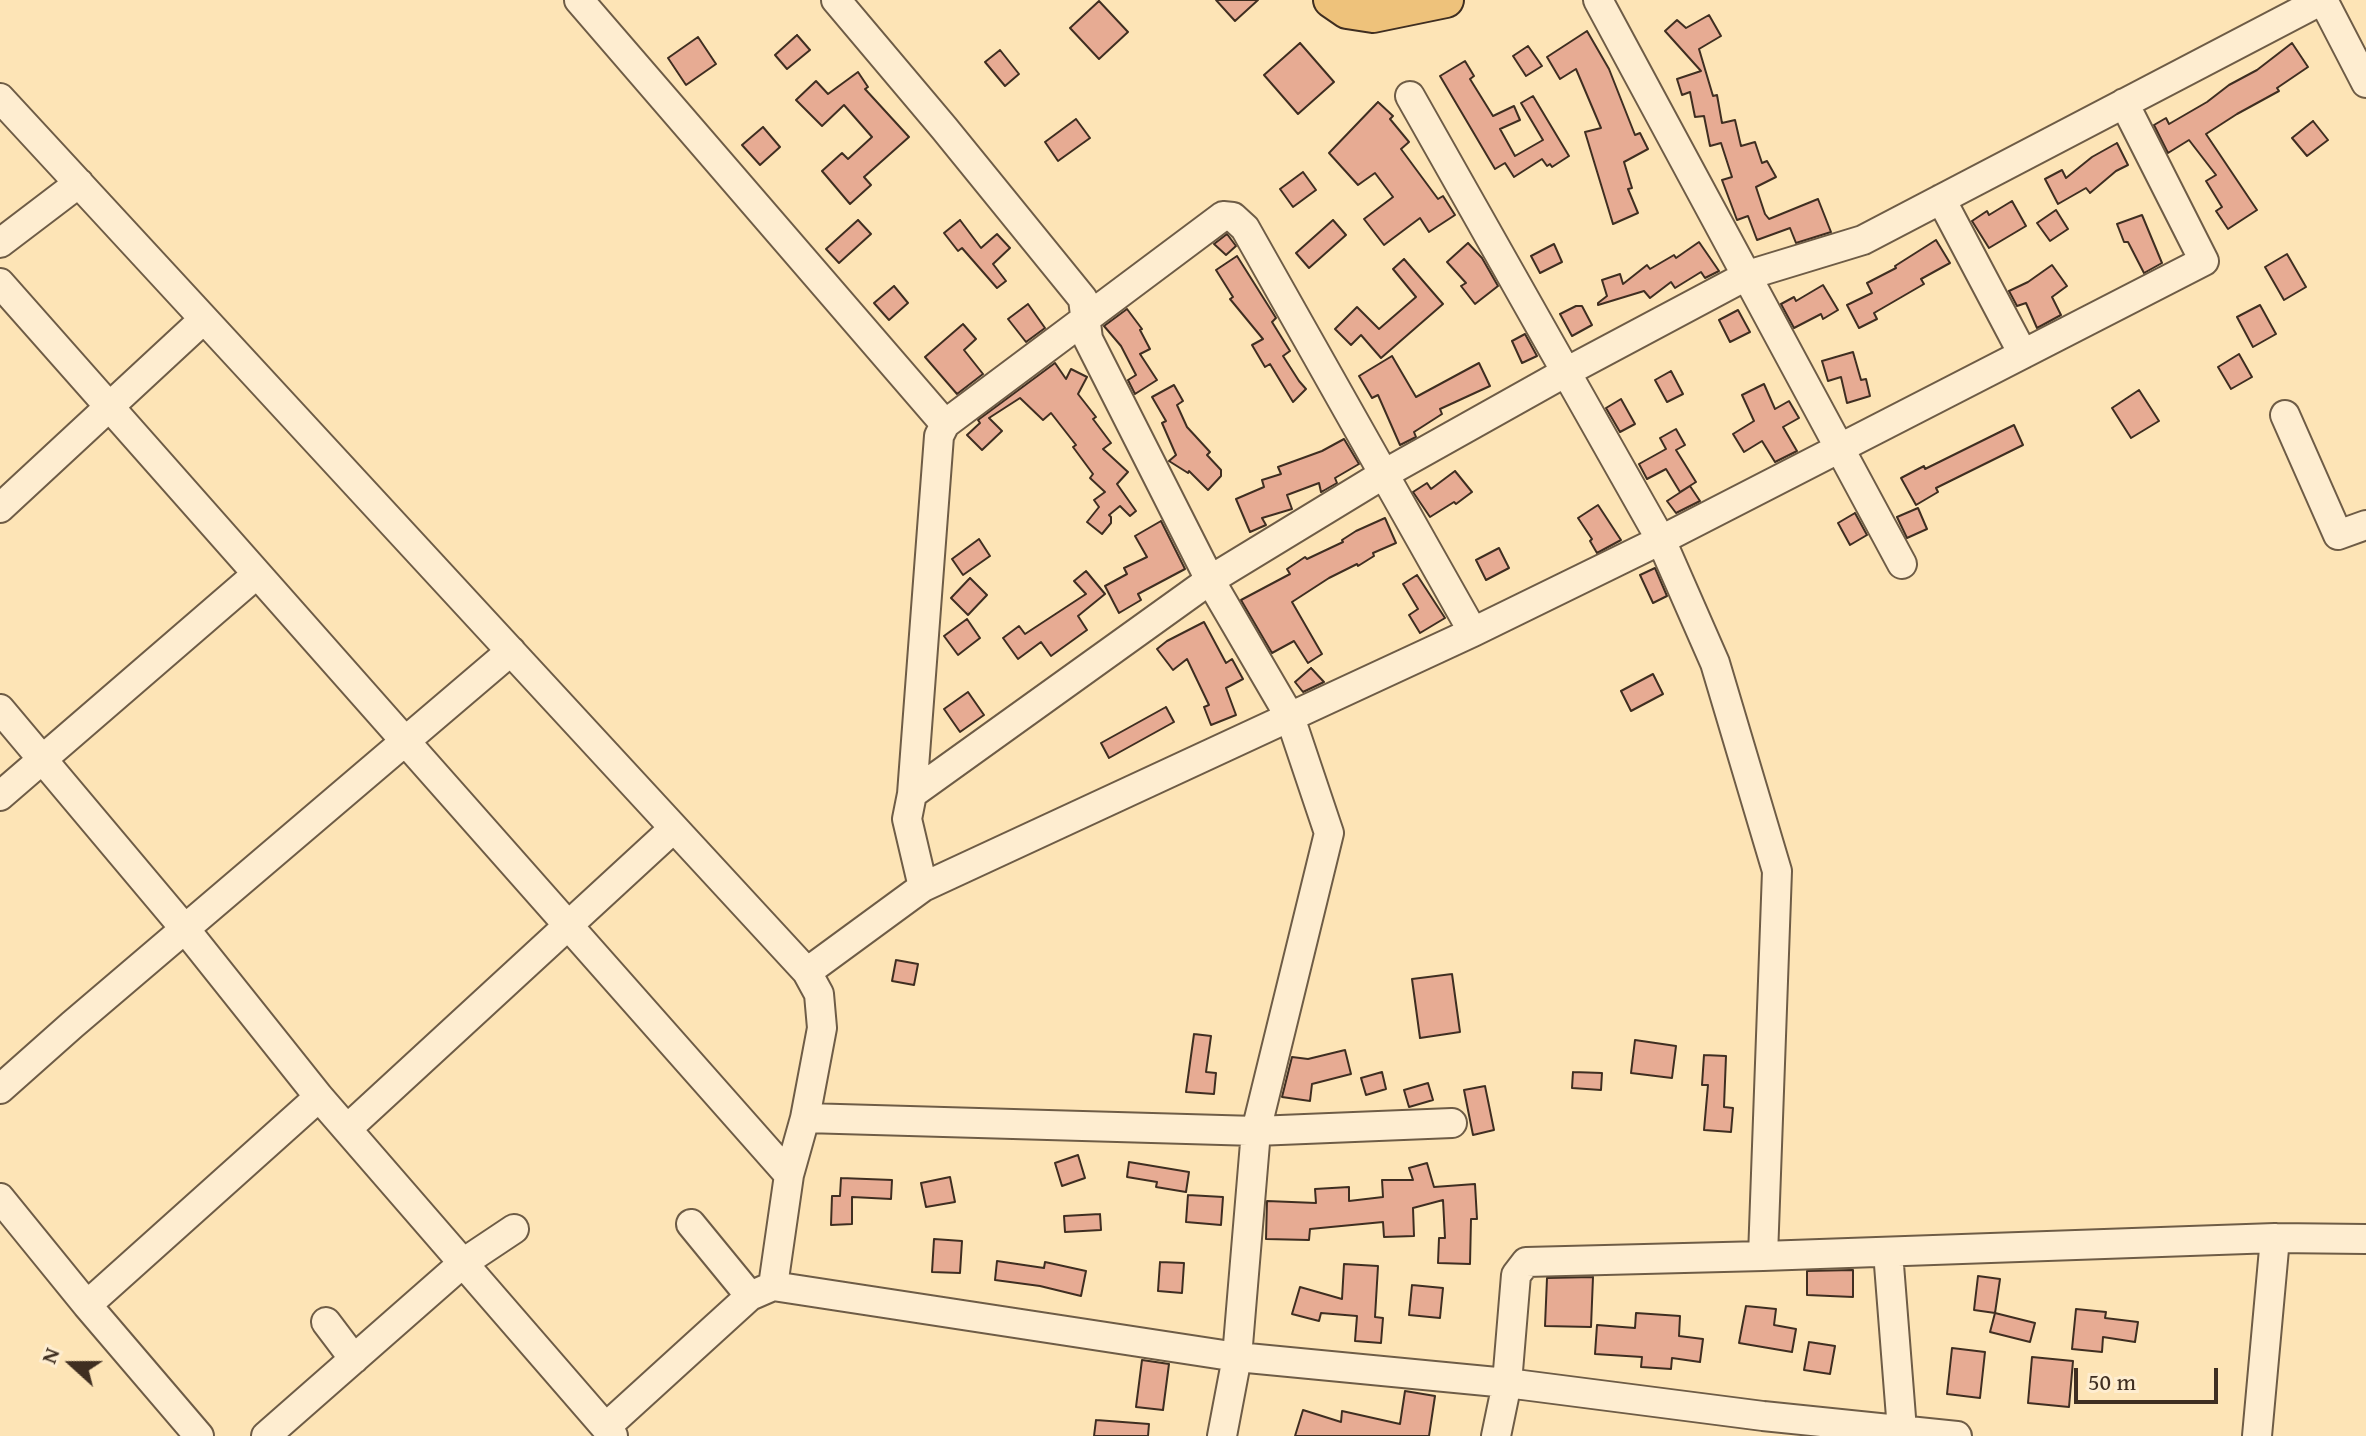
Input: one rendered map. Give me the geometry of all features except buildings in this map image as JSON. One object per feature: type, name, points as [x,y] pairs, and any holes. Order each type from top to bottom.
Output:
[{"type":"main road","points":[[1331,0],[1347,11],[1373,15],[1446,0]]},
{"type":"street","points":[[579,0],[945,424]]},
{"type":"street","points":[[836,0],[1083,299],[1088,339],[1210,580],[1290,717],[1329,833],[1256,1131],[1237,1357],[1222,1436]]},
{"type":"street","points":[[1598,0],[1902,564]]},
{"type":"street","points":[[912,794],[1210,580],[1384,474],[1748,275],[1863,240],[2322,0],[2366,83]]},
{"type":"street","points":[[1410,96],[1661,540],[1715,663],[1777,871],[1763,1256]]},
{"type":"street","points":[[0,98],[807,972],[819,994],[822,1028],[805,1118],[761,1291],[609,1432],[319,1097],[185,929],[0,709]]},
{"type":"street","points":[[807,972],[923,887],[1473,632],[1661,540],[2204,261],[2124,103]]},
{"type":"street","points":[[0,243],[79,183]]},
{"type":"street","points":[[1941,199],[2023,354]]},
{"type":"street","points":[[923,887],[907,819],[912,794],[939,436],[945,424],[1223,216],[1233,217],[1245,228],[1473,632]]},
{"type":"street","points":[[0,283],[789,1175]]},
{"type":"street","points":[[0,508],[204,319]]},
{"type":"street","points":[[2285,415],[2338,535],[2366,525]]},
{"type":"street","points":[[0,796],[257,574]]},
{"type":"street","points":[[0,1089],[511,651]]},
{"type":"street","points":[[347,1129],[674,828]]},
{"type":"street","points":[[87,1305],[319,1097]]},
{"type":"street","points":[[805,1118],[1256,1131],[1452,1123]]},
{"type":"street","points":[[0,1198],[199,1436]]},
{"type":"street","points":[[691,1224],[761,1291],[1237,1357],[1507,1383],[1761,1426],[1902,1430],[1957,1436]]},
{"type":"street","points":[[266,1436],[463,1263],[514,1229]]},
{"type":"street","points":[[1496,1436],[1507,1383],[1516,1275],[1526,1262],[2275,1238],[2366,1239]]},
{"type":"street","points":[[2257,1436],[2275,1238]]},
{"type":"street","points":[[1888,1252],[1902,1430]]},
{"type":"street","points":[[326,1322],[354,1359]]}]
